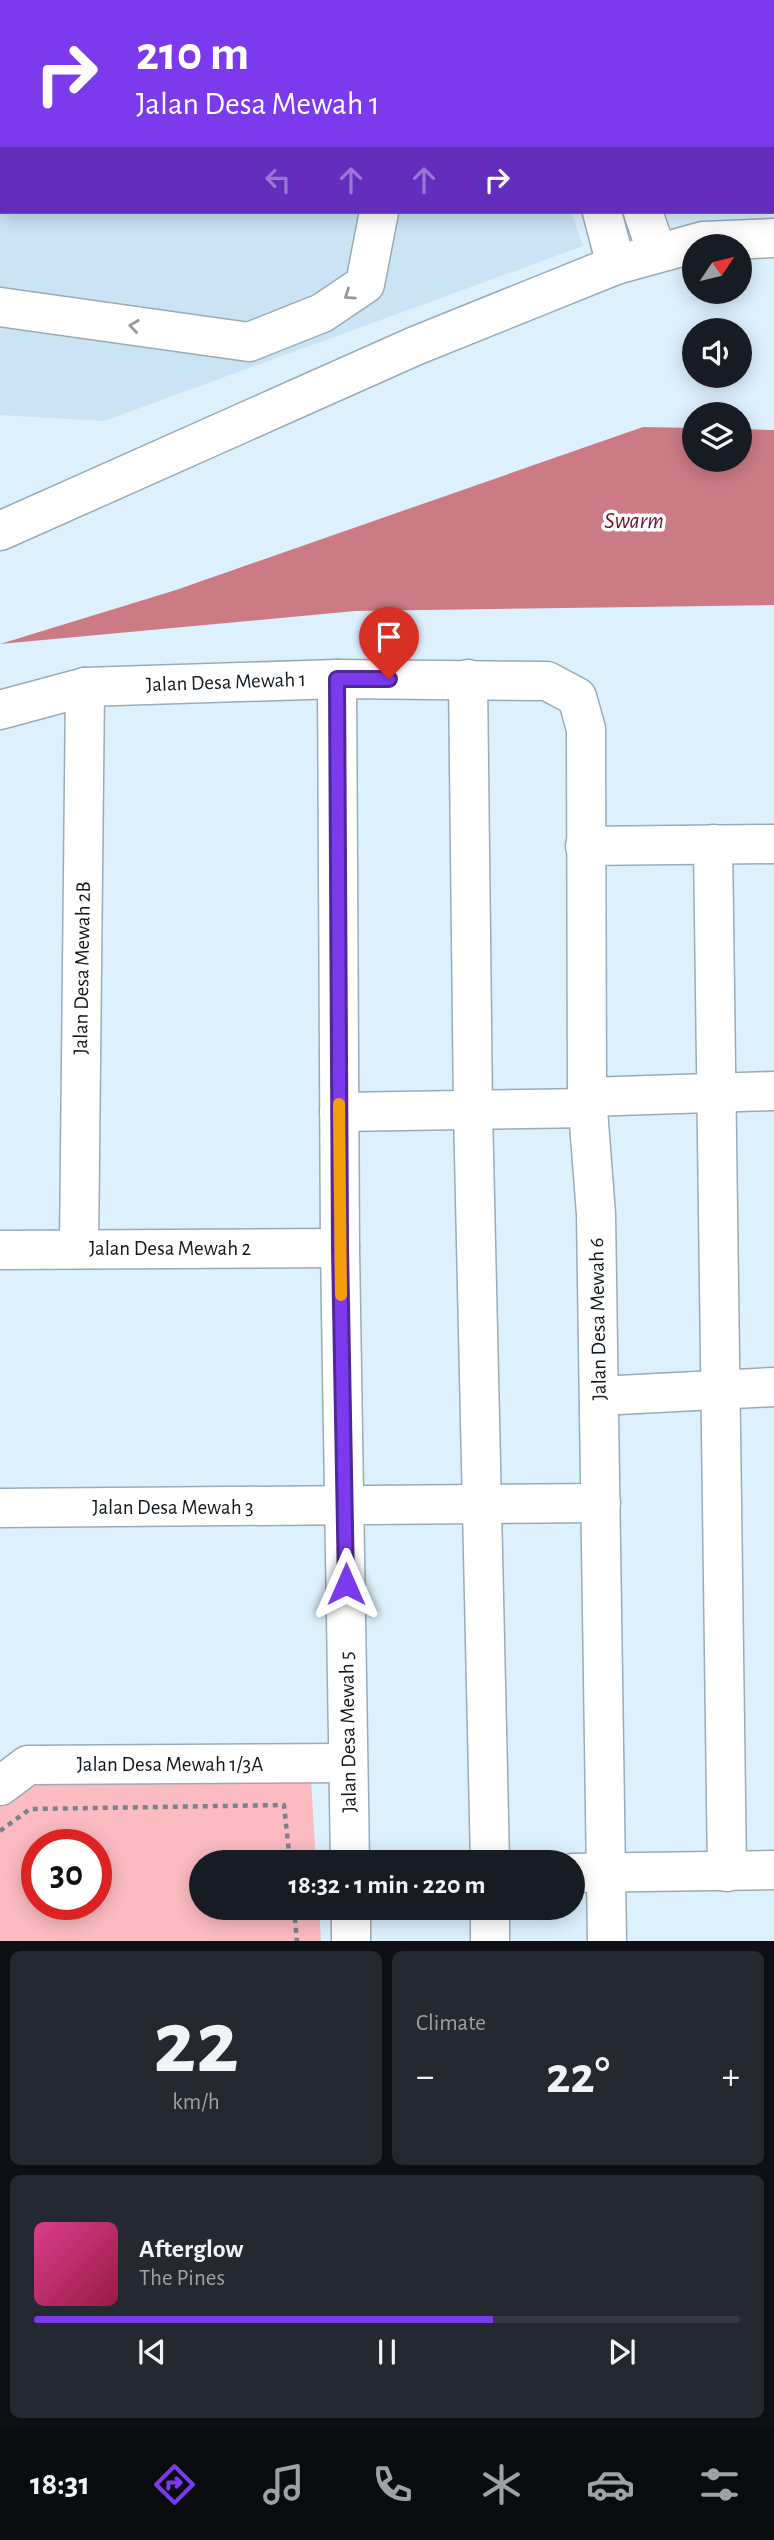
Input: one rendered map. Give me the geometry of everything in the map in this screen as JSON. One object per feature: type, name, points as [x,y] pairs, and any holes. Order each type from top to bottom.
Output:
[{"type":"street","points":[[0,307],[249,342],[322,313],[365,284],[379,214]]},
{"type":"street","points":[[603,214],[617,265]]},
{"type":"street","points":[[644,214],[657,253]]},
{"type":"street","points":[[0,531],[415,346],[617,265],[703,241],[774,238]]},
{"type":"street","name":"Jalan Desa Mewah 1","points":[[0,710],[85,687],[337,679],[547,681],[578,697]]},
{"type":"street","name":"Jalan Desa Mewah 5","points":[[337,679],[340,1248],[350,1850]]},
{"type":"street","points":[[468,679],[480,1504],[490,1850]]},
{"type":"street","name":"Jalan Desa Mewah 2B","points":[[79,1248],[85,687]]},
{"type":"street","name":"Jalan Desa Mewah 6","points":[[578,697],[586,729],[589,1103],[596,1214],[601,1503],[590,1873],[607,1941]]},
{"type":"street","points":[[713,844],[727,1872]]},
{"type":"street","points":[[585,846],[774,844]]},
{"type":"street","points":[[340,1112],[473,1110],[715,1092],[774,1091]]},
{"type":"street","name":"Jalan Desa Mewah 2","points":[[0,1250],[340,1248]]},
{"type":"street","points":[[599,1396],[774,1387]]},
{"type":"street","name":"Jalan Desa Mewah 3","points":[[0,1507],[345,1507],[601,1503]]},
{"type":"street","name":"Jalan Desa Mewah 1/3A","points":[[0,1786],[28,1765],[347,1763]]},
{"type":"street","points":[[590,1873],[774,1870]]},
{"type":"street","points":[[351,1920],[351,1941]]},
{"type":"street","points":[[490,1920],[490,1941]]},
{"type":"path","points":[[0,1831],[30,1809],[284,1805],[288,1850]]},
{"type":"path","points":[[295,1920],[297,1941]]},
{"type":"shaded area","points":[[0,214],[572,214],[583,246],[104,421],[0,415]]},
{"type":"shaded area","points":[[311,1780],[315,1850],[189,1850],[189,1920],[320,1920],[321,1941],[0,1941],[0,1805],[30,1783]]},
{"type":"water","name":"Swarm","points":[[643,427],[682,428],[682,472],[752,472],[752,429],[774,430],[774,605],[355,611],[0,644],[176,590]]},
{"type":"slow traffic","points":[[339,1104],[341,1295]]},
{"type":"route","points":[[346,1584],[340,1248],[337,679],[389,679]]}]
